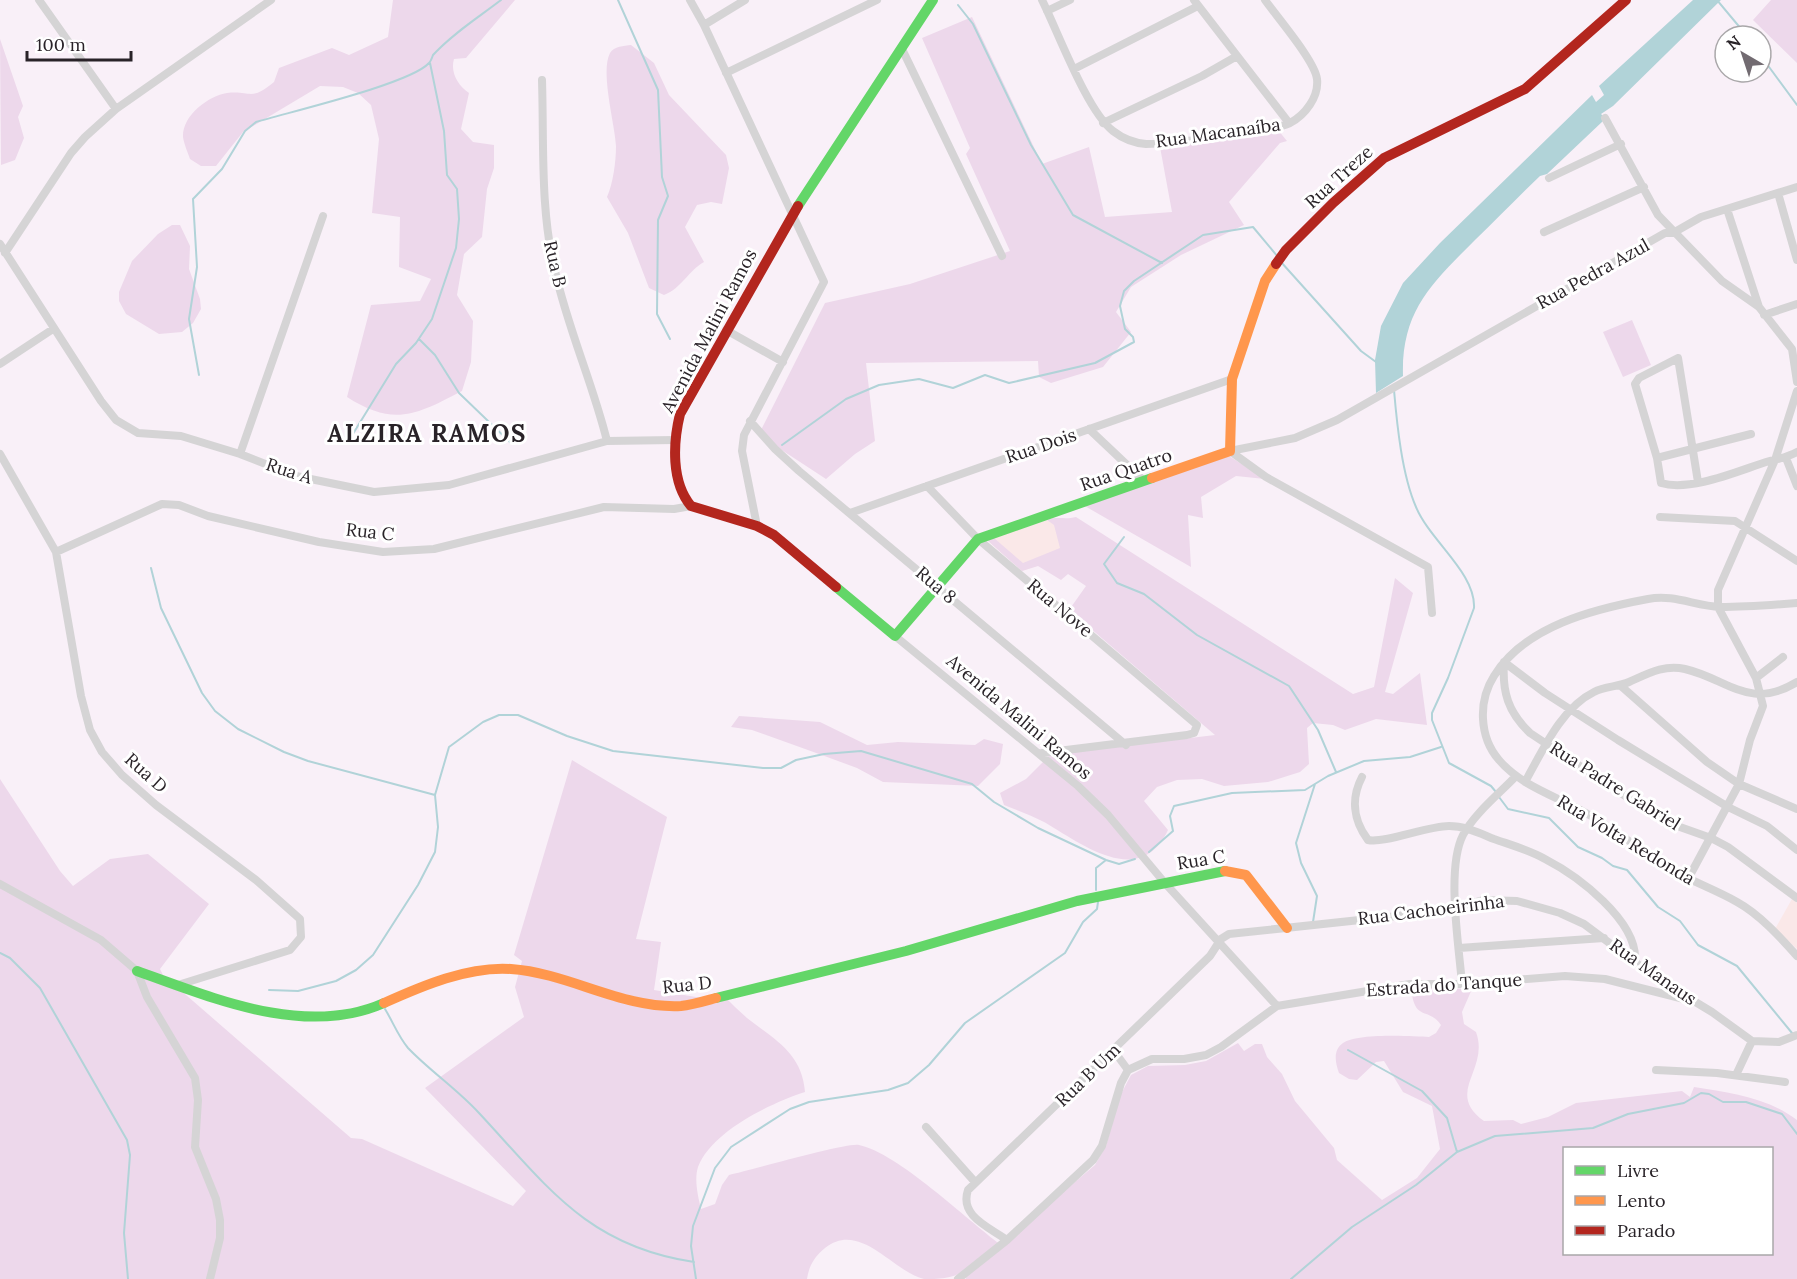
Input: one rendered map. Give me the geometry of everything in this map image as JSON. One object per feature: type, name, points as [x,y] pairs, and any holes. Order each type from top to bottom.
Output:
[{"type":"street","points":[[5,253],[71,153],[116,109],[272,0]]},
{"type":"street","points":[[690,0],[704,25],[824,282],[744,435],[742,451],[757,526]]},
{"type":"street","points":[[704,25],[745,0]]},
{"type":"street","points":[[726,73],[877,0]]},
{"type":"street","name":"Avenida Malini Ramos","points":[[933,0],[793,213],[680,414],[674,440],[680,483],[691,506],[757,526],[786,545],[1041,753],[1108,815],[1164,882],[1277,1006]]},
{"type":"street","name":"Rua Macanaíba","points":[[1042,0],[1091,105],[1103,123],[1125,139],[1146,144],[1247,132],[1288,123],[1301,116],[1312,102],[1317,80],[1311,63],[1265,0]]},
{"type":"street","points":[[1047,11],[1070,0]]},
{"type":"street","name":"Rua Treze","points":[[1230,451],[1232,380],[1253,310],[1265,281],[1286,250],[1333,203],[1384,158],[1525,89],[1626,0]]},
{"type":"street","points":[[42,1],[116,109]]},
{"type":"street","points":[[1074,69],[1196,3],[1288,123]]},
{"type":"street","points":[[902,49],[1002,256]]},
{"type":"street","points":[[1103,123],[1202,76],[1236,56]]},
{"type":"street","name":"Rua B","points":[[542,80],[549,243],[555,273],[607,441]]},
{"type":"street","points":[[1605,118],[1658,214],[1722,281],[1759,307]]},
{"type":"street","points":[[1549,178],[1621,144]]},
{"type":"street","points":[[1544,232],[1644,187]]},
{"type":"street","name":"Rua Pedra Azul","points":[[1401,385],[1665,233],[1673,232],[1701,217],[1797,187]]},
{"type":"street","points":[[1778,193],[1797,260]]},
{"type":"street","points":[[1727,209],[1759,307],[1792,349],[1797,382]]},
{"type":"street","points":[[240,454],[323,216]]},
{"type":"street","name":"Rua A","points":[[0,244],[101,401],[126,428],[138,433],[181,436],[240,454],[296,476],[374,492],[449,485],[607,441],[674,440]]},
{"type":"street","points":[[1764,315],[1797,304]]},
{"type":"street","points":[[0,364],[53,329]]},
{"type":"street","points":[[726,330],[783,362]]},
{"type":"street","points":[[1698,482],[1695,448],[1678,358],[1637,381],[1635,388],[1657,458],[1660,481],[1667,485],[1698,482],[1728,477],[1774,460],[1786,458],[1797,452]]},
{"type":"street","name":"Rua Dois","points":[[850,513],[1232,380]]},
{"type":"street","name":"Rua Quatro","points":[[978,539],[1230,451],[1295,438],[1337,420],[1401,385]]},
{"type":"street","points":[[1688,879],[1739,784],[1750,740],[1763,706],[1762,694],[1756,678],[1718,607],[1720,583],[1747,528],[1774,460],[1797,391]]},
{"type":"street","name":"Rua 8","points":[[750,421],[775,449],[1126,745]]},
{"type":"street","points":[[1089,429],[1144,481]]},
{"type":"street","points":[[1657,458],[1751,434]]},
{"type":"street","points":[[1230,451],[1266,477],[1428,567],[1432,613]]},
{"type":"street","name":"Rua D","points":[[0,454],[56,552],[81,696],[90,730],[102,752],[122,775],[156,805],[296,913],[302,925],[301,938],[290,950],[178,985]]},
{"type":"street","points":[[1786,458],[1797,485]]},
{"type":"street","name":"Rua Nove","points":[[927,486],[978,539],[1197,725],[1194,733],[1188,735],[1126,745]]},
{"type":"street","name":"Rua C","points":[[56,552],[162,504],[179,505],[208,516],[358,550],[399,552],[434,549],[604,507],[674,509],[691,506]]},
{"type":"street","points":[[1660,517],[1729,519],[1747,528],[1797,561]]},
{"type":"street","points":[[895,636],[978,539]]},
{"type":"street","name":"Rua Volta Redonda","points":[[1797,603],[1718,607],[1682,598],[1661,597],[1596,612],[1534,637],[1504,662],[1486,691],[1483,718],[1493,752],[1516,776],[1604,823],[1688,879],[1738,902],[1781,938],[1797,956]]},
{"type":"street","points":[[1756,678],[1783,657]]},
{"type":"street","points":[[1504,662],[1572,711],[1728,807],[1767,826],[1797,850]]},
{"type":"street","name":"Rua Padre Gabriel","points":[[1504,662],[1503,687],[1510,708],[1530,733],[1663,821],[1711,838],[1752,862],[1797,898]]},
{"type":"street","points":[[1525,782],[1547,744],[1572,711],[1594,692],[1621,686],[1658,669],[1671,667],[1693,671],[1740,691],[1762,694],[1797,682]]},
{"type":"street","points":[[1621,686],[1707,762],[1739,784],[1797,809]]},
{"type":"street","points":[[1041,753],[1126,745]]},
{"type":"street","points":[[1461,984],[1455,909],[1458,850],[1467,829],[1516,776]]},
{"type":"street","points":[[1362,777],[1354,800],[1357,818],[1368,840],[1424,828],[1450,826],[1467,829],[1545,859],[1587,887],[1631,934],[1636,947],[1635,961]]},
{"type":"street","name":"Rua C","points":[[1164,882],[1228,870],[1241,872],[1287,928]]},
{"type":"street","name":"Rua D","points":[[137,971],[263,1010],[327,1017],[351,1015],[462,976],[485,971],[513,969],[658,1006],[676,1006],[727,997],[906,951],[1077,901],[1164,882]]},
{"type":"street","points":[[0,884],[101,939],[137,971],[147,997],[197,1083],[195,1147],[216,1199],[221,1229],[210,1279]]},
{"type":"street","name":"Rua Cachoeirinha","points":[[1218,942],[1229,934],[1455,909],[1483,900],[1517,901],[1570,917],[1604,938]]},
{"type":"street","name":"Rua Manaus","points":[[1459,948],[1604,938],[1752,1041]]},
{"type":"street","name":"Rua B Um","points":[[975,1182],[1210,956],[1218,942]]},
{"type":"street","name":"Estrada do Tanque","points":[[1128,1070],[1152,1059],[1184,1059],[1206,1055],[1277,1006],[1410,984],[1461,984],[1540,977],[1587,977],[1629,984],[1695,1002]]},
{"type":"street","points":[[1736,1075],[1752,1041],[1779,1042],[1797,1035]]},
{"type":"street","points":[[958,1279],[1007,1240],[1099,1153],[1121,1083],[1128,1070],[1113,1051]]},
{"type":"street","points":[[1656,1070],[1736,1075],[1785,1082]]},
{"type":"street","points":[[926,1127],[975,1182],[966,1197],[968,1210],[1007,1240]]},
{"type":"shaded area","points":[[393,0],[515,0],[466,58],[454,59],[453,64],[456,78],[461,87],[469,93],[461,129],[473,142],[494,145],[494,168],[487,189],[482,237],[464,254],[457,295],[473,321],[471,362],[462,391],[418,411],[392,415],[378,412],[347,397],[371,305],[420,301],[431,279],[399,267],[400,217],[372,213],[379,139],[371,105],[358,93],[343,87],[320,86],[243,132],[216,166],[201,166],[190,159],[183,137],[191,115],[212,98],[235,92],[251,94],[260,92],[274,82],[279,68],[332,48],[349,55],[388,37]]},
{"type":"shaded area","points":[[1771,0],[1797,0],[1797,63],[1773,40],[1773,24],[1757,24],[1753,20]]},
{"type":"shaded area","points":[[972,17],[1042,164],[1089,147],[1105,217],[1172,212],[1160,147],[1175,147],[1271,129],[1278,130],[1287,141],[1280,143],[1229,202],[1244,225],[1181,255],[1131,287],[1116,312],[1131,332],[1103,367],[1051,383],[1039,377],[1038,361],[866,363],[875,441],[855,454],[826,479],[771,443],[761,430],[825,303],[910,284],[1010,251],[966,154],[970,148],[922,38]]},
{"type":"shaded area","points":[[0,39],[23,106],[18,117],[24,138],[15,160],[1,165]]},
{"type":"shaded area","points":[[631,45],[654,63],[669,95],[726,155],[729,168],[722,204],[711,202],[697,205],[685,227],[704,262],[676,288],[664,295],[649,288],[628,233],[607,197],[614,172],[616,146],[607,85],[607,62],[614,49]]},
{"type":"shaded area","points":[[172,225],[180,225],[190,246],[189,269],[200,299],[201,309],[193,323],[182,332],[159,334],[126,314],[119,301],[119,292],[132,261],[158,234]]},
{"type":"shaded area","points":[[1632,320],[1651,365],[1623,377],[1603,332]]},
{"type":"shaded area","points":[[1229,456],[1265,479],[1236,476],[1201,497],[1203,518],[1188,515],[1191,567],[1083,505]]},
{"type":"shaded area","points":[[1076,517],[1353,694],[1374,687],[1395,578],[1413,593],[1385,692],[1393,694],[1420,673],[1427,725],[1376,719],[1345,730],[1333,725],[1313,723],[1307,728],[1309,764],[1300,772],[1268,782],[1224,786],[1202,779],[1177,780],[1157,787],[1144,801],[1168,830],[1157,847],[1144,856],[1130,859],[1115,858],[1099,853],[1042,821],[1004,805],[1000,793],[1026,779],[1050,755],[1215,735],[1069,610],[1086,586],[1068,574],[1061,580],[1038,566],[1022,571],[987,540],[994,538],[1023,563],[1060,548],[1054,525],[1047,520]]},
{"type":"shaded area","points":[[1054,518],[1076,553],[1022,571],[987,540]]},
{"type":"shaded area","points":[[739,716],[820,722],[867,745],[898,742],[975,745],[984,739],[1003,744],[1000,764],[978,786],[883,782],[857,768],[819,754],[752,730],[731,727]]},
{"type":"shaded area","points":[[572,760],[667,817],[636,939],[661,942],[654,990],[708,999],[723,995],[793,1057],[803,1079],[805,1092],[776,1103],[744,1120],[729,1130],[705,1154],[696,1177],[701,1209],[715,1204],[722,1185],[729,1175],[818,1152],[859,1145],[893,1160],[1001,1245],[1095,1165],[1106,1146],[1120,1096],[1131,1075],[1148,1066],[1185,1065],[1206,1061],[1238,1043],[1244,1051],[1255,1044],[1262,1044],[1267,1057],[1282,1074],[1295,1101],[1334,1148],[1337,1160],[1382,1200],[1417,1178],[1440,1149],[1432,1106],[1403,1092],[1384,1061],[1376,1062],[1357,1080],[1349,1079],[1339,1073],[1336,1053],[1343,1043],[1360,1038],[1429,1037],[1436,1033],[1441,1025],[1436,1019],[1418,1010],[1411,987],[1472,989],[1462,1012],[1464,1024],[1476,1032],[1479,1046],[1478,1058],[1470,1080],[1468,1100],[1473,1110],[1484,1121],[1513,1120],[1521,1124],[1548,1117],[1576,1103],[1682,1091],[1690,1097],[1694,1087],[1761,1101],[1797,1120],[1797,1279],[966,1279],[963,1271],[950,1277],[924,1279],[900,1267],[863,1243],[851,1240],[838,1241],[821,1251],[809,1270],[807,1279],[0,1279],[0,779],[60,871],[73,886],[110,859],[148,854],[209,904],[160,969],[163,975],[351,1138],[362,1139],[513,1206],[526,1191],[425,1088],[524,1017],[515,987],[522,961],[514,955]]},
{"type":"shaded area","points":[[1792,899],[1797,903],[1797,949],[1775,929]]},
{"type":"water","points":[[1693,0],[1721,0],[1613,106],[1601,114],[1605,118],[1603,121],[1547,174],[1540,176],[1445,270],[1422,300],[1407,333],[1403,376],[1376,393],[1375,360],[1381,326],[1403,283],[1440,243],[1592,95],[1596,102],[1604,95],[1599,86]]},
{"type":"waterway","points":[[199,375],[189,319],[197,267],[193,199],[222,169],[245,131],[256,122],[375,88],[417,71],[429,63],[433,55],[449,40],[501,0]]},
{"type":"waterway","points":[[618,0],[658,90],[662,177],[668,196],[658,220],[657,314],[670,339]]},
{"type":"waterway","points":[[1717,0],[1737,24]]},
{"type":"waterway","points":[[958,5],[973,24],[1031,145],[1073,215],[1162,263]]},
{"type":"waterway","points":[[351,437],[396,364],[416,343],[432,319],[456,248],[459,219],[457,189],[447,175],[444,131],[430,63]]},
{"type":"waterway","points":[[1773,72],[1797,105]]},
{"type":"waterway","points":[[782,445],[846,399],[879,385],[919,379],[953,388],[985,375],[1009,383],[1095,363],[1134,342],[1133,337],[1125,329],[1120,306],[1124,291],[1134,281],[1203,235],[1253,227],[1278,257]]},
{"type":"waterway","points":[[1281,262],[1361,351],[1376,362]]},
{"type":"waterway","points":[[419,339],[435,355],[459,393],[511,443]]},
{"type":"waterway","points":[[1394,390],[1404,465],[1416,507],[1431,532],[1468,582],[1473,595],[1474,608],[1448,678],[1432,713],[1432,720],[1449,763],[1491,786],[1496,792]]},
{"type":"waterway","points":[[1124,537],[1104,564],[1117,583],[1144,594],[1197,635],[1289,686],[1318,730],[1336,772]]},
{"type":"waterway","points":[[151,568],[161,608],[202,693],[215,711],[238,729],[284,752],[308,761],[435,795]]},
{"type":"waterway","points":[[269,990],[298,991],[336,981],[356,970],[373,955],[418,885],[435,852],[438,827],[435,795],[449,747],[483,722],[499,715],[518,715],[567,736],[613,751],[763,768],[781,768],[796,760],[824,754],[861,751],[972,784],[994,802],[1038,828],[1106,860],[1119,864],[1135,859]]},
{"type":"waterway","points":[[1149,852],[1173,831],[1170,816],[1174,806],[1232,793],[1305,790],[1328,776],[1364,761],[1410,757],[1441,747]]},
{"type":"waterway","points":[[1313,922],[1317,896],[1301,863],[1296,843],[1315,784]]},
{"type":"waterway","points":[[1499,797],[1508,809],[1549,818],[1578,847],[1613,866],[1627,870],[1658,907],[1680,921],[1698,945],[1737,966],[1792,1033]]},
{"type":"waterway","points":[[1096,890],[1096,868],[1106,860]]},
{"type":"waterway","points":[[696,1279],[691,1246],[693,1226],[715,1168],[731,1147],[790,1109],[809,1102],[888,1090],[908,1083],[929,1065],[965,1023],[1065,953],[1083,922],[1097,909],[1098,902]]},
{"type":"waterway","points":[[0,953],[10,958],[40,988],[127,1140],[130,1155],[124,1233],[128,1279]]},
{"type":"waterway","points":[[385,1009],[408,1048],[471,1104],[526,1165],[572,1209],[597,1227],[625,1242],[657,1254],[694,1262]]},
{"type":"waterway","points":[[1348,1050],[1422,1091],[1447,1118],[1457,1152]]},
{"type":"waterway","points":[[1291,1279],[1352,1227],[1416,1185],[1457,1152],[1495,1136],[1593,1128],[1628,1114],[1684,1103],[1701,1093],[1709,1094],[1723,1102],[1746,1102],[1782,1114],[1797,1134]]},
{"type":"traffic: fast","points":[[798,206],[933,0]]},
{"type":"traffic: fast","points":[[836,587],[895,636],[978,539],[1152,478]]},
{"type":"traffic: fast","points":[[716,998],[906,951],[1077,901],[1225,871]]},
{"type":"traffic: fast","points":[[137,971],[228,1002],[291,1015],[323,1017],[354,1013],[384,1003]]},
{"type":"traffic: slow","points":[[1152,478],[1230,451],[1232,379],[1265,281],[1276,264]]},
{"type":"traffic: slow","points":[[1225,871],[1246,875],[1287,928]]},
{"type":"traffic: slow","points":[[384,1003],[446,978],[495,969],[533,972],[617,997],[659,1005],[681,1006],[716,998]]},
{"type":"traffic: jam","points":[[1276,264],[1286,250],[1333,203],[1384,158],[1525,89],[1626,0]]},
{"type":"traffic: jam","points":[[798,206],[680,414],[675,462],[680,486],[691,506],[757,526],[774,535],[836,587]]},
{"type":"district","name":"ALZIRA RAMOS","points":[[427,434]]}]
